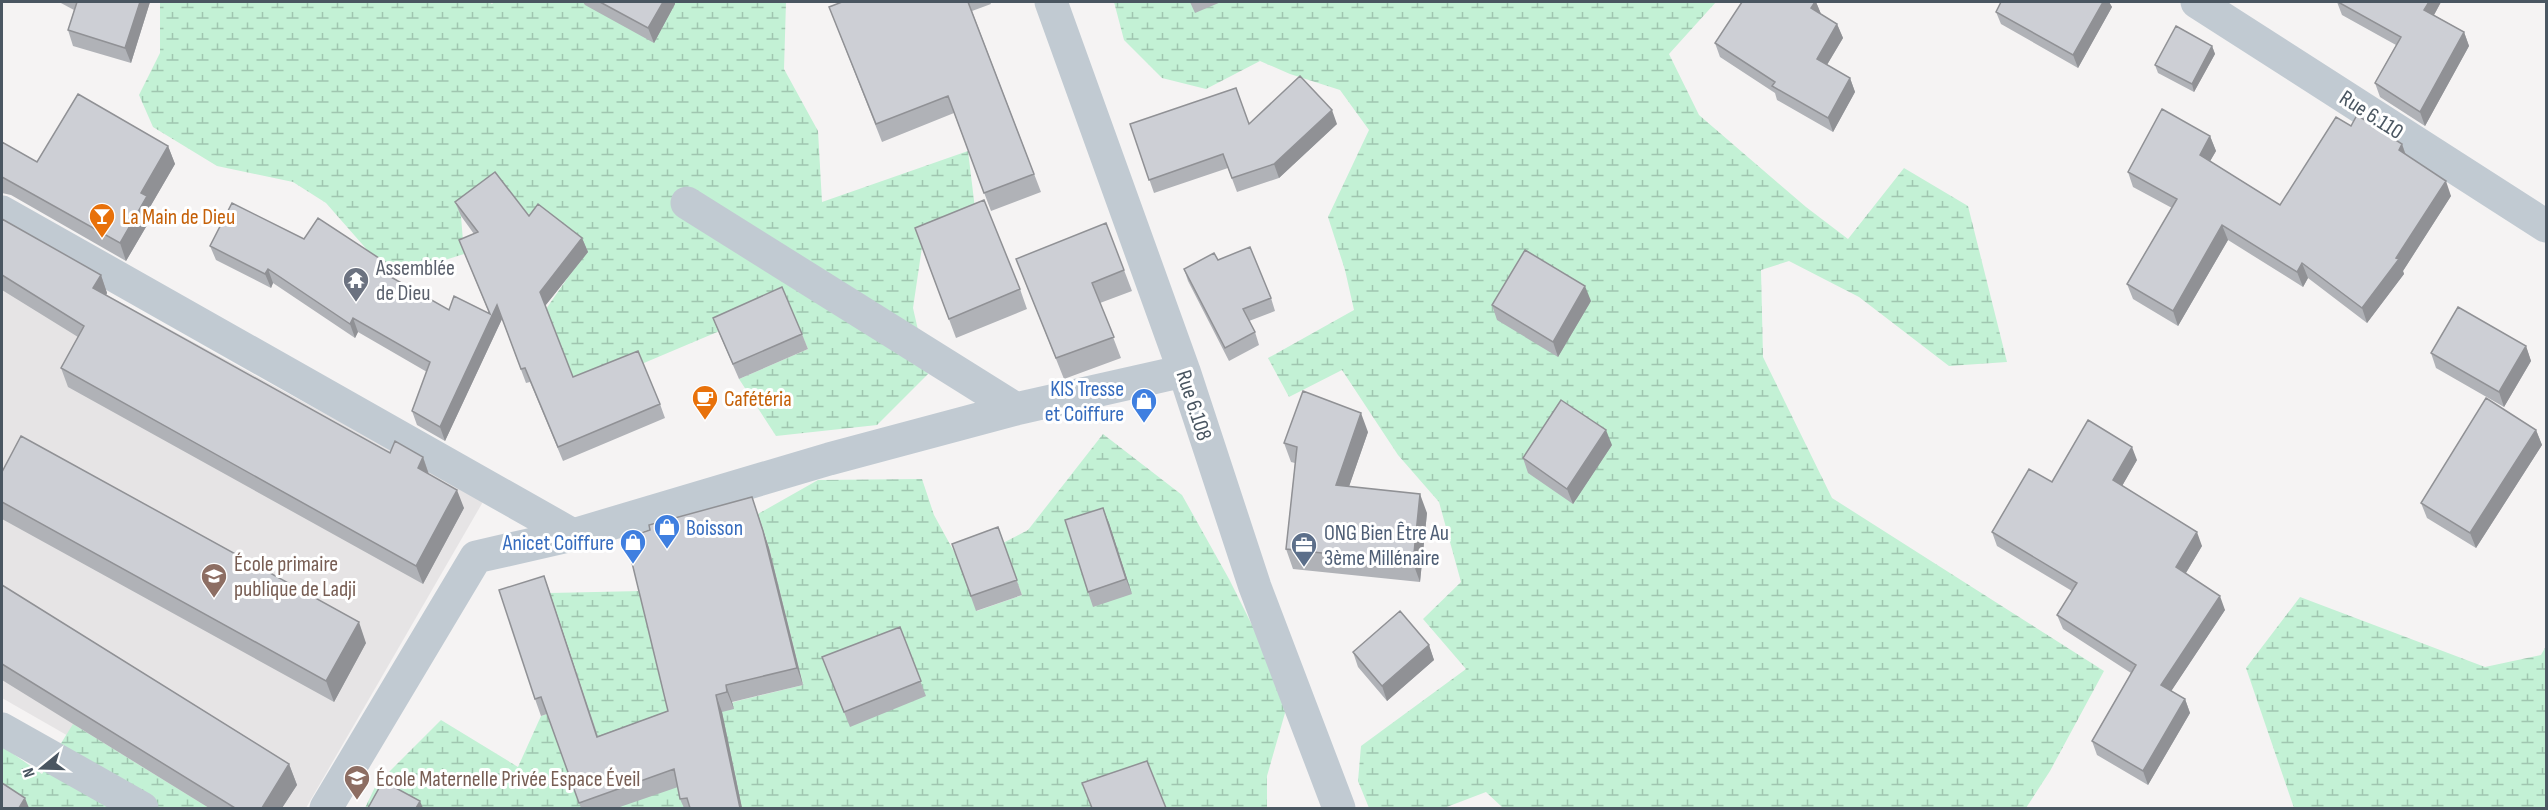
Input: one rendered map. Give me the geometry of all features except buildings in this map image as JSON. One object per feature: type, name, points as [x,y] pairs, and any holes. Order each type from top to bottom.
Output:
[{"type":"street","name":"Rue 6.108","points":[[1051,2],[1184,371],[1255,587],[1339,808]]},
{"type":"street","name":"Rue 6.110","points":[[2197,2],[2547,226]]},
{"type":"street","points":[[687,203],[1016,409]]},
{"type":"street","points":[[2,212],[573,535]]},
{"type":"street","points":[[326,808],[476,557],[573,535],[829,459],[1016,409],[1184,371]]},
{"type":"street","points":[[2,729],[142,808]]},
{"type":"shaded area","name":"École primaire publique de Ladji","points":[[2,238],[484,500],[306,808],[194,808],[2,698]]},
{"type":"green space","points":[[160,2],[489,2],[492,4],[494,2],[786,2],[784,69],[818,131],[822,202],[968,151],[977,225],[922,247],[913,308],[928,374],[877,425],[776,436],[739,379],[808,349],[788,302],[580,390],[568,367],[546,309],[571,273],[544,218],[519,211],[461,216],[464,254],[391,277],[326,203],[293,182],[217,166],[153,127],[139,95],[160,53]]},
{"type":"green space","points":[[1114,2],[1716,2],[1669,54],[1699,115],[1806,207],[1848,239],[1904,168],[1968,206],[2007,362],[1949,366],[1859,297],[1789,261],[1761,270],[1763,357],[1832,498],[2104,671],[2050,771],[2026,808],[1503,808],[1486,792],[1444,808],[1369,808],[1358,781],[1361,746],[1466,669],[1423,619],[1461,582],[1439,502],[1398,455],[1342,370],[1289,397],[1268,358],[1354,310],[1345,270],[1328,217],[1369,130],[1340,90],[1290,74],[1260,61],[1206,89],[1162,78],[1124,40]]},
{"type":"green space","points":[[1103,434],[1182,495],[1229,579],[1289,699],[1267,776],[1267,808],[365,808],[376,785],[441,720],[518,767],[541,716],[586,701],[550,593],[641,591],[674,724],[737,701],[803,685],[769,548],[758,514],[818,480],[922,479],[934,515],[958,559],[977,611],[1022,595],[1003,543],[1028,530]]},
{"type":"green space","points":[[2300,597],[2485,667],[2541,655],[2546,646],[2546,808],[2294,808],[2246,668]]},
{"type":"green space","points":[[73,724],[209,808],[2,808],[2,746],[42,774]]},
{"type":"place","name":"La Main de Dieu","points":[[102,239]]},
{"type":"place","name":"Assemblée de Dieu","points":[[356,303]]},
{"type":"place","name":"Cafétéria","points":[[705,421]]},
{"type":"place","name":"KIS Tresse et Coiffure","points":[[1144,424]]},
{"type":"place","name":"Boisson","points":[[667,550]]},
{"type":"place","name":"Anicet Coiffure","points":[[633,565]]},
{"type":"place","name":"ONG Bien Être Au 3ème Millénaire","points":[[1304,568]]},
{"type":"place","name":"École primaire publique de Ladji","points":[[214,599]]},
{"type":"place","name":"École Maternelle Privée Espace Éveil","points":[[357,801]]}]
